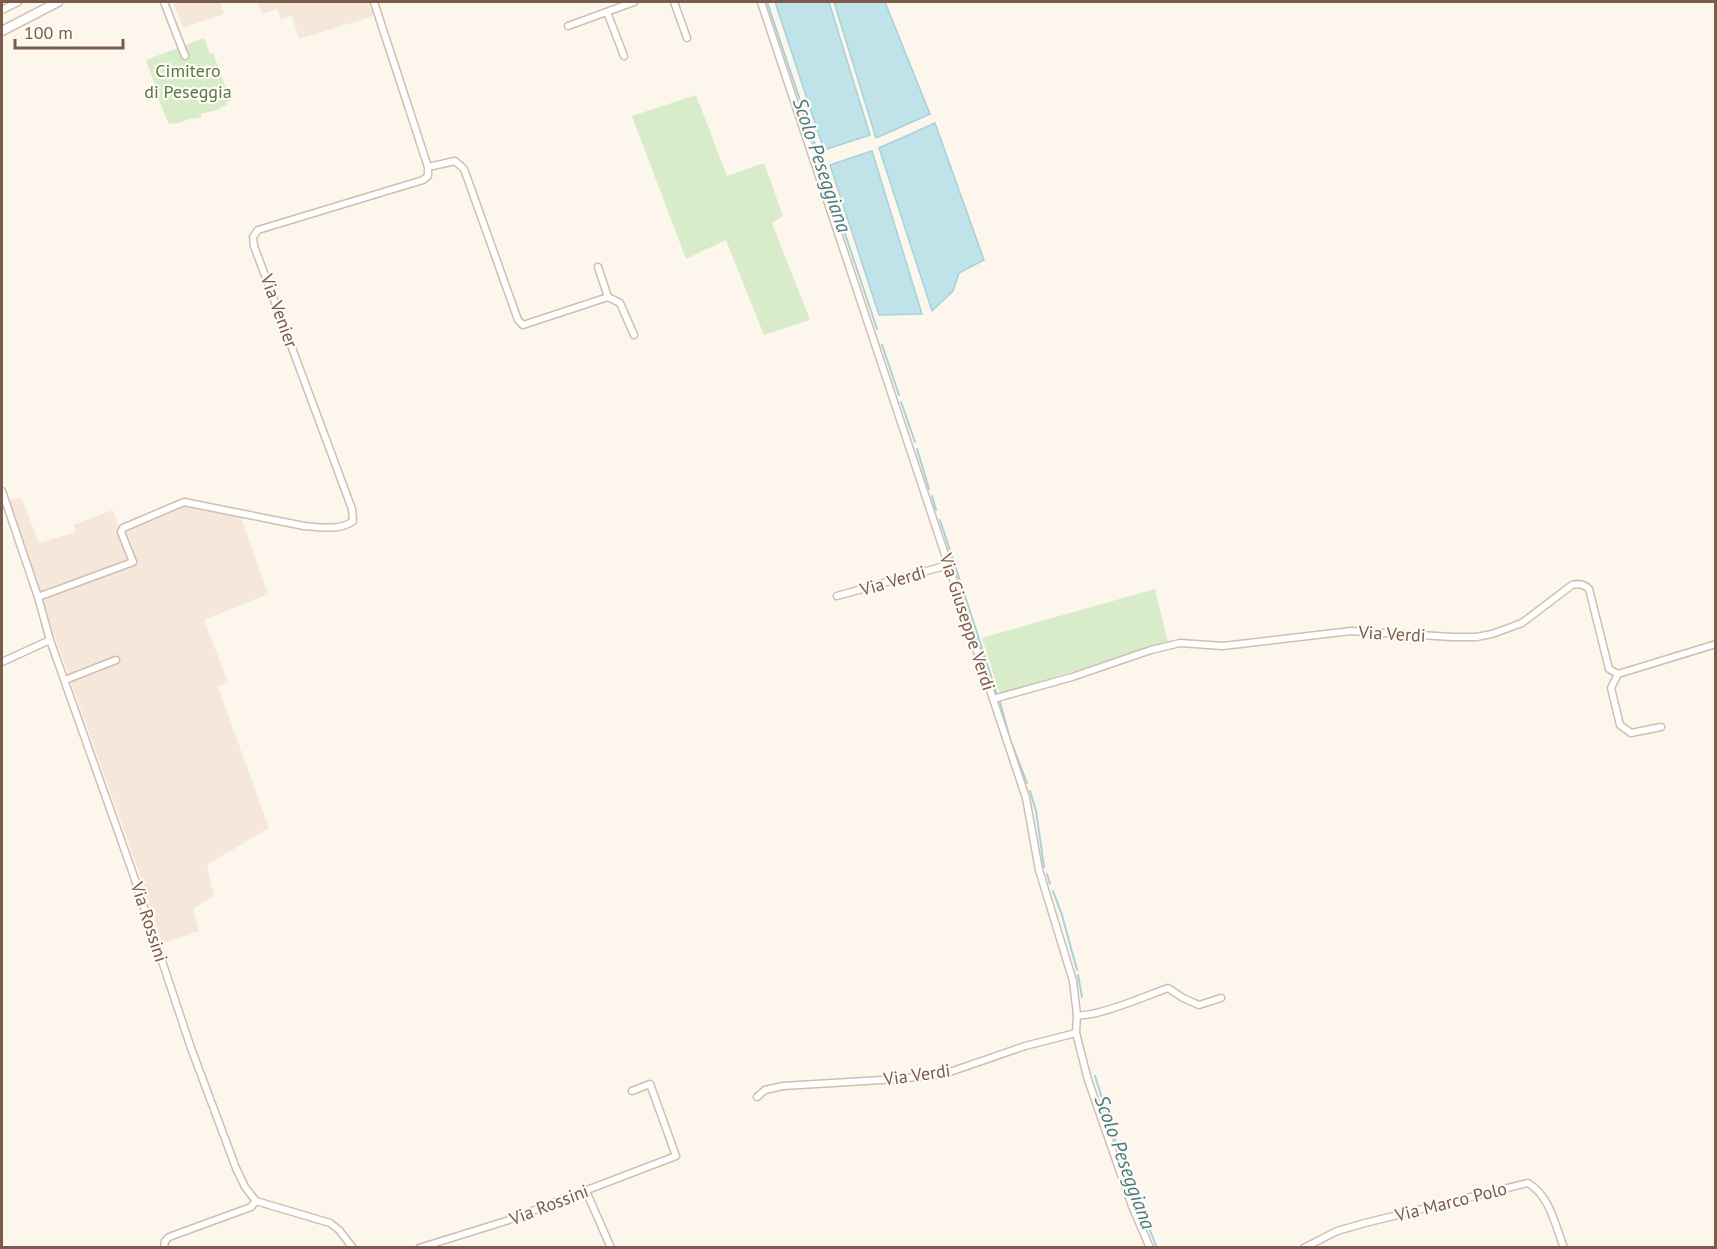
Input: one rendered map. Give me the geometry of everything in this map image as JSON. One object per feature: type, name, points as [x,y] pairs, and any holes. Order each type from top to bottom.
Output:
[{"type":"main road","points":[[2,31],[58,2]]},
{"type":"street","points":[[2,10],[18,2]]},
{"type":"street","points":[[164,2],[185,56]]},
{"type":"street","points":[[374,2],[428,167],[455,161],[464,169],[518,320],[523,325],[608,297],[620,303],[634,335]]},
{"type":"street","points":[[568,26],[634,2]]},
{"type":"street","points":[[669,2],[676,2],[687,38]]},
{"type":"street","name":"Via Giuseppe Verdi","points":[[761,2],[1026,798],[1039,870],[1073,981],[1077,1015],[1076,1033],[1088,1080],[1129,1197],[1150,1248]]},
{"type":"street","points":[[607,12],[624,56]]},
{"type":"street","name":"Via Venier","points":[[38,597],[133,562],[121,532],[123,528],[184,502],[304,526],[324,528],[348,525],[353,521],[352,509],[254,246],[254,233],[423,180],[428,176],[428,167]]},
{"type":"street","points":[[598,267],[608,297]]},
{"type":"street","name":"Via Rossini","points":[[2,491],[50,640],[131,868],[191,1048],[236,1168],[245,1187],[256,1201]]},
{"type":"street","name":"Via Verdi","points":[[837,596],[948,566]]},
{"type":"street","name":"Via Verdi","points":[[993,699],[1180,643],[1223,646],[1351,631],[1453,637],[1491,634],[1522,622],[1572,585],[1577,584],[1585,585],[1589,589],[1609,669],[1618,674]]},
{"type":"street","points":[[2,662],[50,640]]},
{"type":"street","points":[[1661,727],[1631,733],[1620,725],[1611,688],[1618,674],[1716,644]]},
{"type":"street","points":[[65,680],[116,660]]},
{"type":"street","points":[[1077,1015],[1082,1016],[1107,1009],[1168,988],[1200,1005],[1221,998]]},
{"type":"street","name":"Via Verdi","points":[[757,1097],[765,1090],[783,1086],[944,1074],[1025,1046],[1076,1033]]},
{"type":"street","name":"Via Rossini","points":[[419,1248],[507,1221],[676,1156],[650,1084],[632,1091]]},
{"type":"street","name":"Via Marco Polo","points":[[1304,1248],[1337,1232],[1356,1226],[1528,1183],[1539,1189],[1547,1203],[1564,1248]]},
{"type":"street","points":[[586,1191],[611,1248]]},
{"type":"street","points":[[164,1248],[165,1241],[169,1238],[251,1207],[256,1201],[330,1223],[339,1230],[353,1248]]},
{"type":"shaded area","points":[[173,2],[220,2],[224,14],[183,28]]},
{"type":"shaded area","points":[[258,2],[369,2],[374,16],[299,39],[292,16],[280,19],[277,9],[262,14]]},
{"type":"shaded area","points":[[22,499],[39,543],[76,532],[73,525],[113,510],[119,527],[185,500],[239,511],[268,594],[204,620],[228,682],[218,687],[269,828],[207,865],[214,896],[193,909],[199,931],[162,944],[145,889],[27,559],[8,500]]},
{"type":"green space","name":"Cimitero di Peseggia","points":[[204,38],[210,54],[213,53],[231,101],[226,102],[227,105],[220,109],[201,114],[201,117],[169,124],[156,94],[158,93],[146,60]]},
{"type":"green space","points":[[696,95],[727,176],[764,163],[783,216],[772,223],[810,320],[764,335],[726,240],[686,259],[632,116]]},
{"type":"green space","points":[[1155,589],[1168,642],[1000,694],[982,638]]},
{"type":"water","points":[[775,2],[829,2],[870,135],[824,150]]},
{"type":"water","points":[[834,2],[885,2],[930,114],[876,138]]},
{"type":"water","points":[[935,123],[984,260],[959,273],[953,291],[932,311],[879,148]]},
{"type":"water","points":[[872,151],[922,314],[879,315],[830,165]]},
{"type":"waterway","name":"Scolo Peseggiana","points":[[767,2],[877,329]]},
{"type":"waterway","name":"Scolo Peseggiana","points":[[882,345],[899,395]]},
{"type":"waterway","name":"Scolo Peseggiana","points":[[901,402],[915,442]]},
{"type":"waterway","name":"Scolo Peseggiana","points":[[917,449],[929,489]]},
{"type":"waterway","name":"Scolo Peseggiana","points":[[932,496],[936,510]]},
{"type":"waterway","name":"Scolo Peseggiana","points":[[940,520],[997,694]]},
{"type":"waterway","name":"Scolo Peseggiana","points":[[1000,702],[1010,739],[1027,783]]},
{"type":"waterway","name":"Scolo Peseggiana","points":[[1030,791],[1036,811],[1044,867]]},
{"type":"waterway","name":"Scolo Peseggiana","points":[[1047,874],[1050,884]]},
{"type":"waterway","name":"Scolo Peseggiana","points":[[1053,891],[1077,970]]},
{"type":"waterway","name":"Scolo Peseggiana","points":[[1078,975],[1082,997]]},
{"type":"waterway","name":"Scolo Peseggiana","points":[[1095,1076],[1120,1155],[1157,1248]]}]
